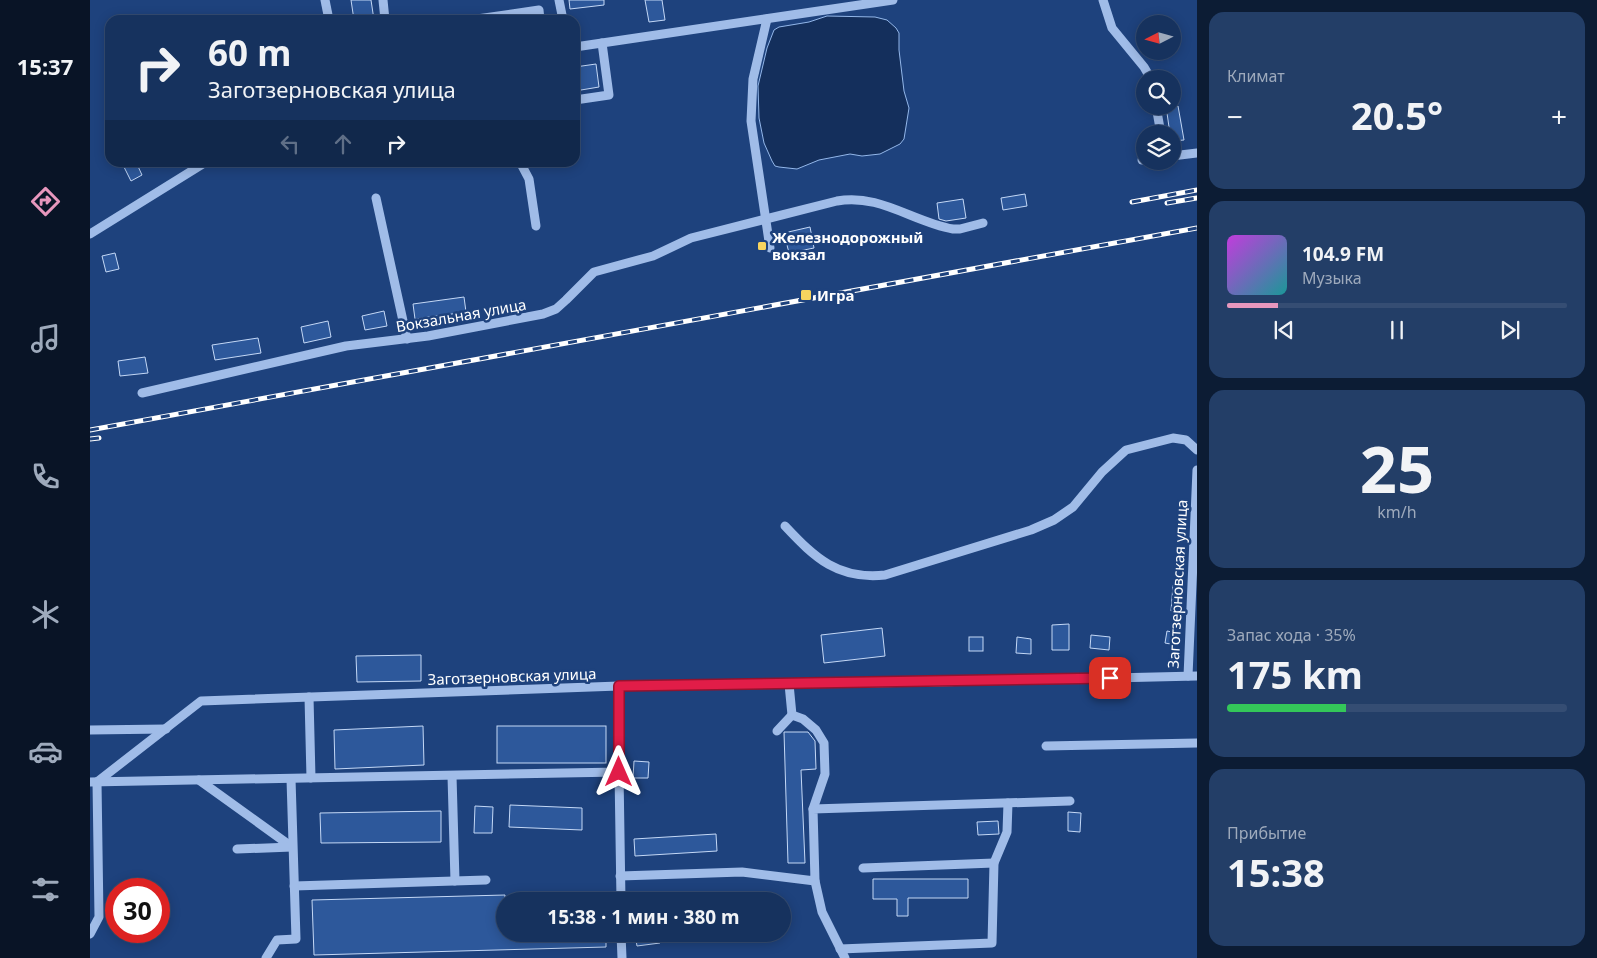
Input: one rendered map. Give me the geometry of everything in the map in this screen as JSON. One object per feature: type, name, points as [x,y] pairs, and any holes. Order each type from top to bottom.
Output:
[{"type":"street","points":[[325,0],[328,15]]},
{"type":"street","points":[[383,0],[384,15]]},
{"type":"street","points":[[559,0],[562,15]]},
{"type":"street","points":[[580,46],[893,0]]},
{"type":"street","points":[[1103,0],[1112,28],[1146,70]]},
{"type":"street","points":[[504,15],[538,10],[539,15]]},
{"type":"street","points":[[767,19],[753,79],[751,121],[770,248]]},
{"type":"street","points":[[580,99],[609,95],[602,43]]},
{"type":"street","points":[[1181,155],[1197,152]]},
{"type":"street","points":[[90,234],[198,167]]},
{"type":"street","points":[[523,167],[529,179],[536,226]]},
{"type":"street","points":[[376,198],[406,339]]},
{"type":"street","name":"Вокзальная улица","points":[[142,394],[346,346],[406,339],[543,314],[556,308],[566,300],[594,272],[653,256],[691,238],[847,199],[867,200],[953,229],[983,224]]},
{"type":"street","points":[[785,526],[820,560],[847,574],[868,577],[885,576],[1031,530],[1054,520],[1073,507],[1102,472],[1126,450],[1173,438],[1186,440],[1197,450]]},
{"type":"street","name":"Заготзерновская улица","points":[[166,729],[202,701],[619,686],[1192,676],[1197,470]]},
{"type":"street","points":[[777,731],[792,715],[789,684]]},
{"type":"street","points":[[619,686],[621,892]]},
{"type":"street","points":[[309,697],[311,778]]},
{"type":"street","points":[[792,715],[804,719],[816,730],[824,743],[825,774],[813,809],[815,881],[822,912],[845,958]]},
{"type":"street","points":[[90,730],[166,729]]},
{"type":"street","points":[[94,782],[166,729]]},
{"type":"street","points":[[1046,746],[1197,743]]},
{"type":"street","points":[[94,782],[619,772]]},
{"type":"street","points":[[452,776],[455,881]]},
{"type":"street","points":[[266,958],[277,940],[296,939],[291,779]]},
{"type":"street","points":[[198,780],[292,847]]},
{"type":"street","points":[[90,934],[99,917],[94,782]]},
{"type":"street","points":[[813,809],[1070,801]]},
{"type":"street","points":[[840,949],[992,943],[994,863],[1007,832],[1008,803]]},
{"type":"street","points":[[237,849],[292,847]]},
{"type":"street","points":[[863,868],[994,863]]},
{"type":"street","points":[[620,876],[742,872],[815,881]]},
{"type":"street","points":[[294,886],[486,880]]},
{"type":"street","points":[[621,942],[622,958]]},
{"type":"water","points":[[827,16],[875,17],[887,20],[896,28],[899,33],[904,91],[909,108],[904,139],[900,144],[880,154],[862,156],[850,154],[819,160],[797,169],[775,166],[764,143],[759,118],[758,86],[767,48],[774,30],[779,27],[809,22]]},
{"type":"building","points":[[351,0],[371,0],[373,15],[353,15]]},
{"type":"building","points":[[569,0],[604,0],[604,5],[570,9]]},
{"type":"building","points":[[645,0],[662,0],[665,20],[649,22]]},
{"type":"building","points":[[596,64],[599,87],[580,90],[580,66]]},
{"type":"building","points":[[1167,115],[1180,115],[1184,140],[1181,140],[1181,125],[1169,125]]},
{"type":"building","points":[[124,167],[138,167],[142,175],[131,181]]},
{"type":"building","points":[[1025,194],[1027,206],[1003,210],[1001,198]]},
{"type":"building","points":[[963,199],[966,218],[946,221],[939,219],[937,203]]},
{"type":"building","name":"Игра","points":[[810,227],[814,248],[789,253],[784,233]]},
{"type":"building","points":[[115,253],[119,269],[106,272],[102,256]]},
{"type":"building","points":[[464,297],[466,312],[415,319],[413,304]]},
{"type":"building","points":[[384,311],[387,326],[365,330],[362,316]]},
{"type":"building","points":[[328,321],[331,337],[304,343],[301,327]]},
{"type":"building","points":[[258,338],[261,353],[215,360],[212,345]]},
{"type":"building","points":[[145,357],[148,373],[120,376],[118,361]]},
{"type":"building","points":[[1173,585],[1183,586],[1182,612],[1171,611]]},
{"type":"building","points":[[1069,624],[1069,650],[1052,650],[1052,625]]},
{"type":"building","points":[[882,628],[885,656],[824,663],[821,635]]},
{"type":"building","points":[[1167,631],[1177,633],[1176,645],[1165,643]]},
{"type":"building","points":[[1091,635],[1110,637],[1109,650],[1090,648]]},
{"type":"building","points":[[969,637],[983,637],[983,651],[969,651]]},
{"type":"building","points":[[1017,637],[1031,639],[1031,654],[1016,653]]},
{"type":"building","points":[[421,655],[421,681],[357,682],[356,656]]},
{"type":"building","points":[[423,726],[424,765],[335,769],[334,730]]},
{"type":"building","points":[[497,726],[606,726],[606,763],[497,763]]},
{"type":"building","points":[[784,732],[808,732],[815,741],[816,769],[801,770],[805,863],[788,863]]},
{"type":"building","points":[[634,761],[649,762],[648,778],[633,778]]},
{"type":"building","points":[[510,805],[582,808],[582,830],[509,827]]},
{"type":"building","points":[[475,806],[493,807],[492,833],[474,833]]},
{"type":"building","points":[[441,811],[441,842],[321,843],[320,813]]},
{"type":"building","points":[[1068,812],[1081,813],[1080,832],[1068,831]]},
{"type":"building","points":[[998,821],[999,834],[978,835],[977,822]]},
{"type":"building","points":[[716,834],[717,851],[635,856],[634,839]]},
{"type":"building","points":[[873,879],[968,879],[968,898],[908,898],[908,916],[897,916],[897,899],[873,899]]},
{"type":"building","points":[[496,895],[496,942],[606,942],[606,947],[314,955],[312,900]]},
{"type":"building","points":[[636,942],[660,942],[660,943],[637,946]]},
{"type":"railway","points":[[1132,202],[1197,190]]},
{"type":"railway","points":[[1167,203],[1197,198]]},
{"type":"railway","points":[[90,430],[1197,228]]},
{"type":"railway","points":[[90,439],[99,438]]},
{"type":"place","name":"Железнодорожный вокзал","points":[[762,246]]},
{"type":"place","name":"Игра","points":[[806,295]]},
{"type":"route","points":[[619,772],[619,686],[844,684],[1110,678]]}]
